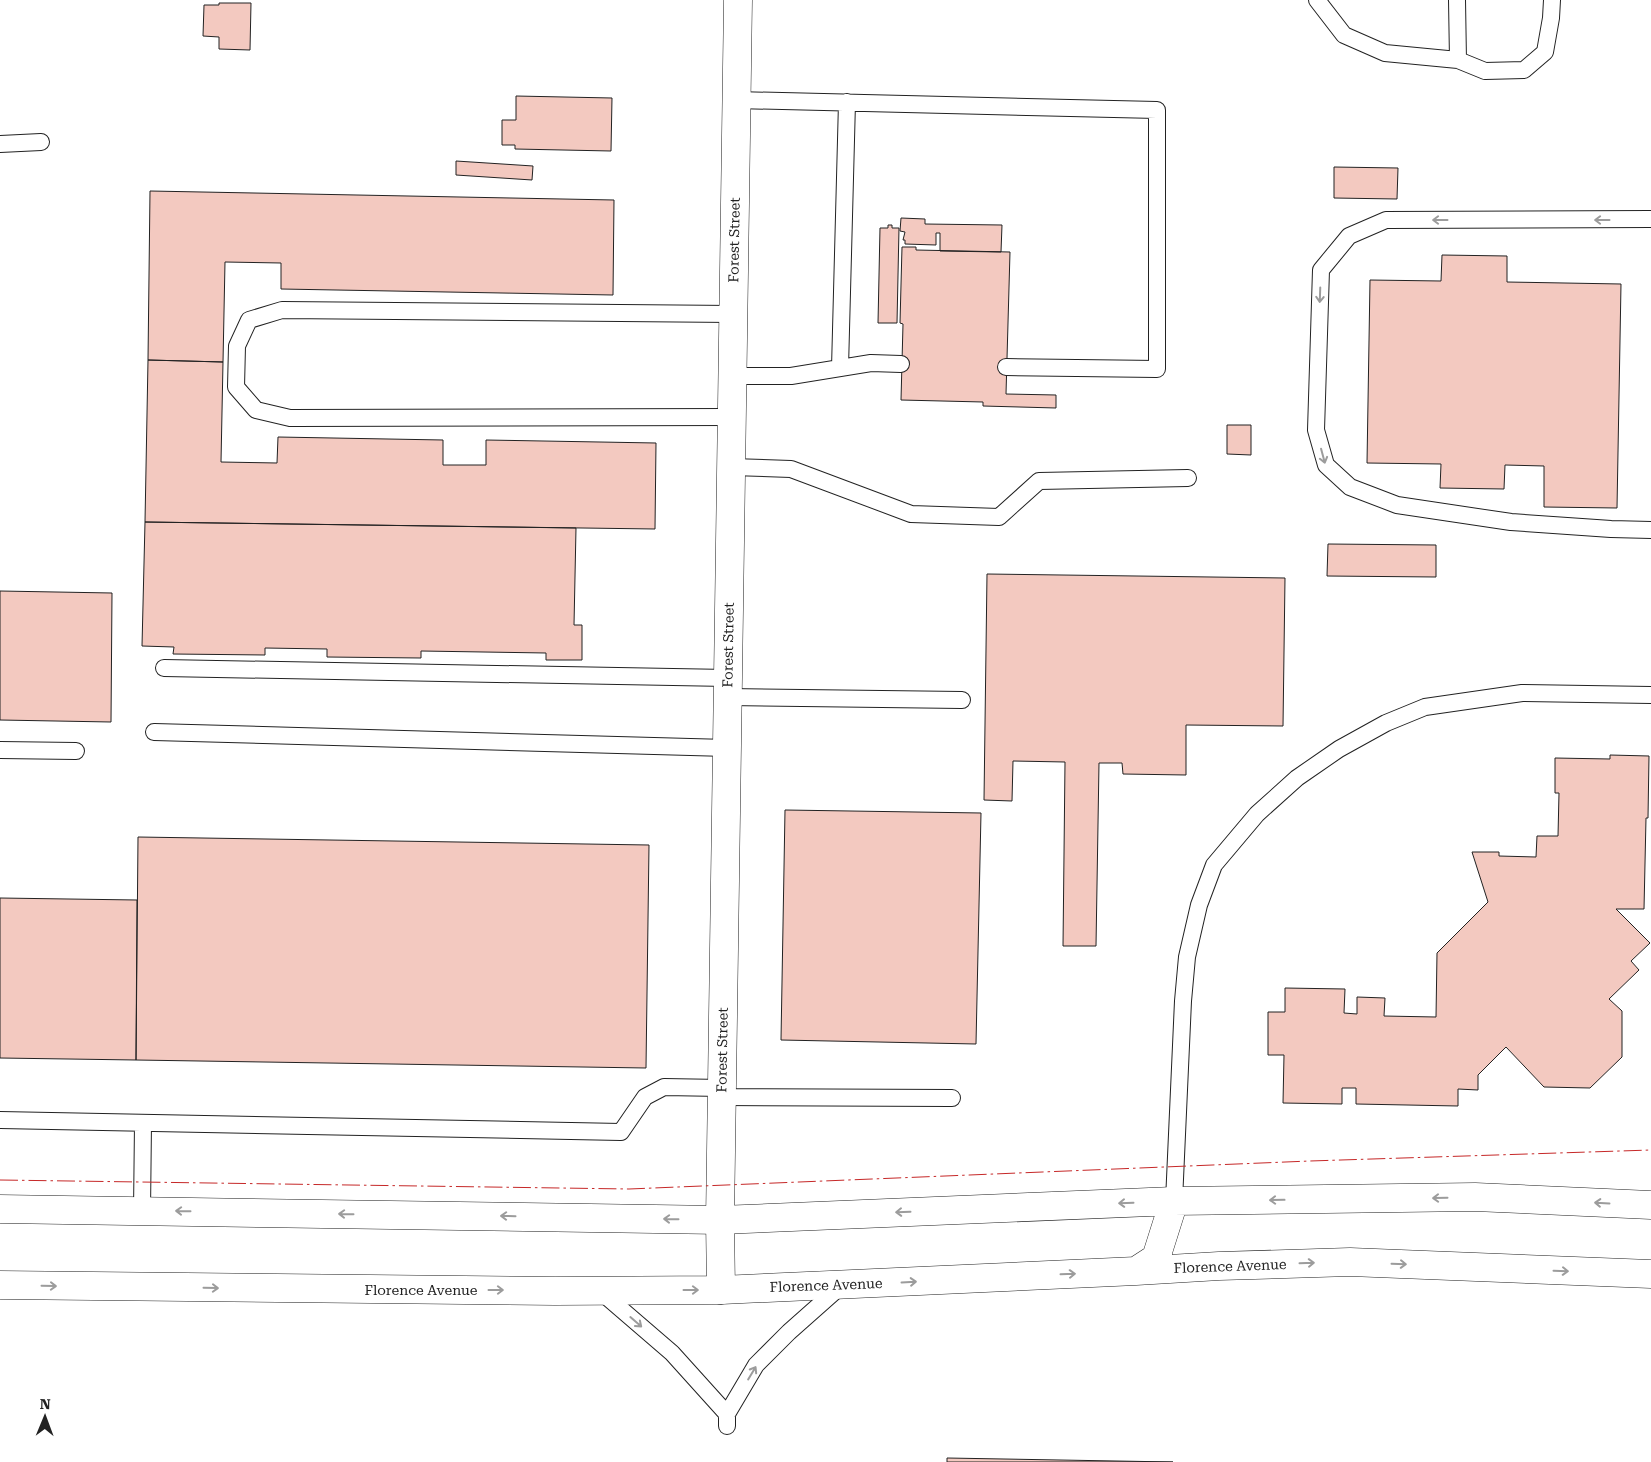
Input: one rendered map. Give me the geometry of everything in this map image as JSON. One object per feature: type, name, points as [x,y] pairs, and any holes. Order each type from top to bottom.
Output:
[{"type":"main road","name":"Forest Street","points":[[721,1290],[720,1220],[738,0]]},
{"type":"main road","points":[[0,1208],[720,1220],[1174,1201],[1475,1197],[1651,1205]]},
{"type":"main road","points":[[1136,1271],[1156,1258],[1174,1201]]},
{"type":"main road","name":"Florence Avenue","points":[[0,1285],[275,1289],[721,1290],[1219,1266],[1350,1262],[1651,1274]]},
{"type":"lane","points":[[1317,0],[1344,35],[1385,54],[1458,60],[1485,71],[1524,70],[1545,52],[1552,0]]},
{"type":"lane","points":[[1457,0],[1458,60]]},
{"type":"lane","points":[[736,100],[1157,110],[1157,369],[1006,367]]},
{"type":"lane","points":[[840,368],[847,102]]},
{"type":"lane","points":[[0,144],[41,142]]},
{"type":"lane","points":[[1651,219],[1386,220],[1349,236],[1321,270],[1316,430],[1326,465],[1350,488],[1397,504],[1511,522],[1651,530]]},
{"type":"lane","points":[[732,417],[290,418],[256,410],[236,387],[237,346],[249,320],[282,310],[733,314]]},
{"type":"lane","points":[[732,376],[791,376],[871,363],[900,364]]},
{"type":"lane","points":[[731,467],[791,469],[912,514],[999,517],[1039,481],[1188,478]]},
{"type":"lane","points":[[164,668],[728,687],[962,700]]},
{"type":"lane","points":[[1174,1201],[1183,1001],[1187,957],[1199,905],[1214,866],[1257,814],[1297,778],[1339,749],[1386,723],[1425,707],[1522,693],[1651,695]]},
{"type":"lane","points":[[154,732],[727,748]]},
{"type":"lane","points":[[0,750],[76,751]]},
{"type":"lane","points":[[0,1120],[621,1132],[645,1097],[664,1086],[722,1092],[952,1098]]},
{"type":"lane","points":[[142,1211],[143,1123]]},
{"type":"lane","points":[[599,1290],[672,1354],[727,1420],[756,1365],[789,1332],[842,1285]]},
{"type":"building","points":[[219,3],[251,3],[250,50],[219,49],[219,37],[203,36],[204,5],[219,5]]},
{"type":"building","points":[[516,96],[612,98],[611,151],[515,149],[515,145],[502,145],[502,120],[516,120]]},
{"type":"building","points":[[456,161],[533,166],[532,180],[456,175]]},
{"type":"building","points":[[1334,167],[1398,168],[1397,199],[1334,198]]},
{"type":"building","points":[[150,191],[614,200],[613,295],[281,289],[281,263],[225,262],[223,362],[148,360]]},
{"type":"building","points":[[901,218],[925,219],[925,224],[1002,225],[1001,252],[940,251],[940,233],[936,233],[936,245],[905,244],[905,240],[903,240],[905,232],[900,231]]},
{"type":"building","points":[[888,225],[892,225],[892,228],[899,228],[897,323],[878,323],[880,228],[888,228]]},
{"type":"building","points":[[902,247],[916,247],[916,250],[1010,252],[1006,394],[1056,395],[1056,408],[983,406],[983,402],[901,400],[903,324],[900,323]]},
{"type":"building","points":[[1442,255],[1507,256],[1507,282],[1621,284],[1617,508],[1544,507],[1544,466],[1505,465],[1504,489],[1440,488],[1441,464],[1367,463],[1370,280],[1441,281]]},
{"type":"building","points":[[148,360],[223,362],[221,462],[277,463],[278,437],[443,440],[443,465],[486,465],[486,440],[656,443],[655,529],[145,522]]},
{"type":"building","points":[[1227,425],[1251,425],[1251,455],[1227,454]]},
{"type":"building","points":[[145,522],[576,528],[574,625],[582,625],[582,660],[546,660],[546,653],[421,651],[421,658],[327,657],[327,649],[265,648],[265,655],[173,654],[174,647],[142,646]]},
{"type":"building","points":[[1328,544],[1436,545],[1436,577],[1327,576]]},
{"type":"building","points":[[987,574],[1285,578],[1283,726],[1186,725],[1186,775],[1123,774],[1122,763],[1099,763],[1096,946],[1063,946],[1065,762],[1013,761],[1012,801],[984,800]]},
{"type":"building","points":[[0,591],[112,593],[111,722],[0,720]]},
{"type":"building","points":[[1610,755],[1649,756],[1644,909],[1616,909],[1650,943],[1631,961],[1639,970],[1609,999],[1622,1011],[1622,1057],[1590,1088],[1544,1087],[1506,1047],[1478,1075],[1478,1090],[1458,1089],[1458,1106],[1356,1104],[1356,1088],[1342,1088],[1342,1104],[1283,1103],[1284,1055],[1268,1055],[1268,1012],[1285,1012],[1285,988],[1345,989],[1344,1013],[1357,1014],[1357,997],[1385,998],[1384,1016],[1436,1017],[1437,953],[1488,902],[1472,852],[1499,852],[1499,856],[1536,857],[1537,836],[1558,836],[1559,793],[1555,793],[1555,758],[1610,759]]},
{"type":"building","points":[[785,810],[981,813],[976,1044],[781,1040]]},
{"type":"building","points":[[138,837],[649,845],[646,1068],[136,1060]]},
{"type":"building","points":[[0,898],[137,900],[136,1060],[0,1058]]},
{"type":"building","points":[[947,1458],[1173,1462],[947,1462]]},
{"type":"power","points":[[0,1180],[629,1189],[1310,1161],[1651,1150]]}]
